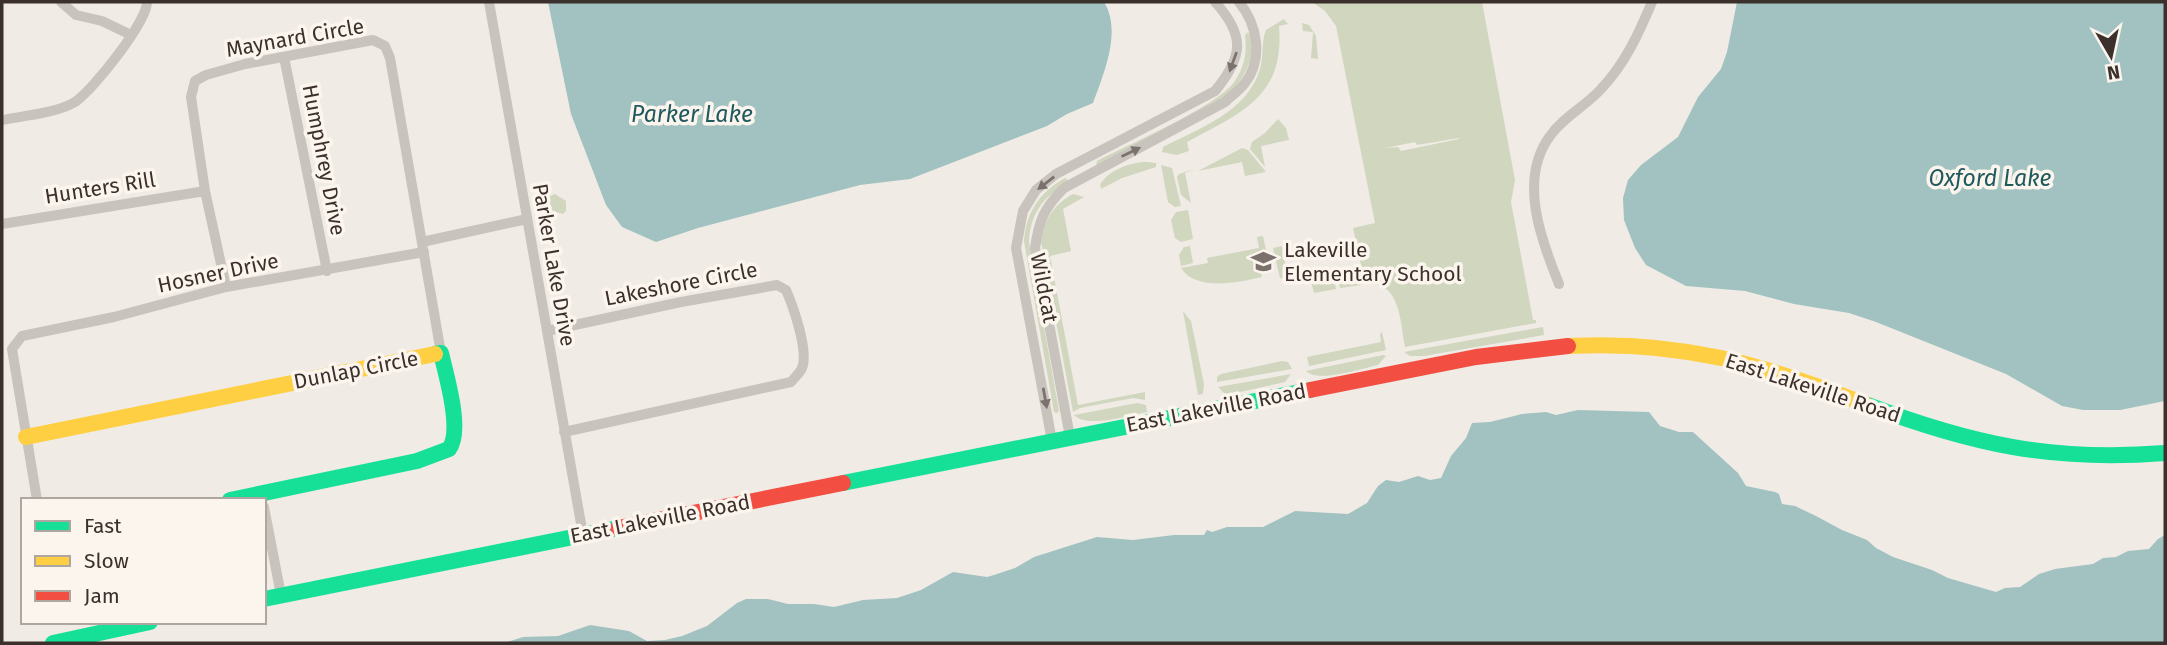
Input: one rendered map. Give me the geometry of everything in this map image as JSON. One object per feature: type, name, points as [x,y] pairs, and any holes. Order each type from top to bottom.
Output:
[{"type":"main road","name":"East Lakeville Road","points":[[266,599],[1487,354],[1540,347],[1599,344],[1662,348],[1741,361],[1939,430],[2011,448],[2085,456],[2165,453]]},
{"type":"main road","name":"Dunlap Circle","points":[[26,437],[442,353],[453,414],[455,438],[451,447],[440,454],[417,461],[266,499]]},
{"type":"main road","points":[[53,643],[141,624]]},
{"type":"street","points":[[61,2],[76,15],[102,21],[131,35]]},
{"type":"street","points":[[2,120],[77,101],[91,88],[131,35],[147,10],[147,2]]},
{"type":"street","name":"Parker Lake Drive","points":[[489,2],[583,535]]},
{"type":"street","points":[[1215,2],[1233,27],[1250,18]]},
{"type":"street","name":"Wildcat","points":[[1070,437],[1035,248],[1040,218],[1051,201],[1065,188],[1225,102],[1246,82],[1255,62],[1256,34],[1250,18],[1239,2]]},
{"type":"street","points":[[1559,284],[1545,249],[1538,221],[1535,198],[1536,161],[1550,135],[1601,89],[1623,61],[1638,37],[1652,2]]},
{"type":"street","name":"Wildcat","points":[[1052,441],[1016,248],[1023,211],[1036,190],[1073,164],[1214,91],[1230,72],[1237,57],[1238,37],[1233,27]]},
{"type":"street","name":"Maynard Circle","points":[[226,288],[205,191],[191,97],[195,81],[206,75],[245,64],[373,40],[385,46],[390,58],[442,353]]},
{"type":"street","name":"Humphrey Drive","points":[[284,57],[327,271]]},
{"type":"street","points":[[1073,164],[1082,177]]},
{"type":"street","name":"Hunters Rill","points":[[2,224],[205,191]]},
{"type":"street","name":"Hosner Drive","points":[[26,437],[12,349],[22,336],[114,317],[226,288],[327,271],[527,219]]},
{"type":"street","name":"Lakeshore Circle","points":[[547,331],[681,302],[777,285],[786,290],[792,303],[803,348],[802,368],[791,382],[564,432]]},
{"type":"street","points":[[26,437],[37,498]]},
{"type":"street","points":[[266,516],[281,595]]},
{"type":"green space","points":[[1312,2],[1482,2],[1515,180],[1511,202],[1533,320],[1536,320],[1536,323],[1405,347],[1400,315],[1392,296],[1377,285],[1365,284],[1353,228],[1375,223],[1336,26],[1325,11]],"holes":[[[1459,139],[1401,151],[1398,147],[1385,148],[1415,142],[1417,145]]]},
{"type":"green space","points":[[1284,19],[1288,24],[1279,26],[1279,50],[1275,70],[1256,100],[1225,122],[1187,142],[1189,151],[1177,155],[1162,152],[1163,147],[1207,125],[1245,97],[1260,69],[1266,30]]},
{"type":"green space","points":[[1302,23],[1309,25],[1316,36],[1318,59],[1311,58],[1313,32],[1303,31]]},
{"type":"green space","points":[[1248,32],[1251,58],[1227,98],[1096,166],[1097,161],[1192,113],[1225,92],[1241,71],[1245,35]]},
{"type":"green space","points":[[1278,119],[1286,128],[1289,140],[1261,146],[1265,167],[1250,149],[1252,142]]},
{"type":"green space","points":[[1242,148],[1248,150],[1266,172],[1245,176],[1242,162],[1198,171]]},
{"type":"green space","points":[[1134,163],[1156,163],[1156,167],[1122,178],[1101,189],[1100,185],[1114,171]]},
{"type":"green space","points":[[1161,165],[1172,168],[1181,206],[1175,207],[1168,202]]},
{"type":"green space","points":[[1195,169],[1185,173],[1191,203],[1181,195],[1177,177],[1179,174]]},
{"type":"green space","points":[[1065,178],[1067,183],[1039,207],[1032,223],[1029,242],[1059,411],[1057,413],[1054,412],[1024,241],[1028,221],[1036,204],[1048,190]]},
{"type":"green space","points":[[555,194],[566,201],[566,211],[563,214],[553,211],[546,204],[545,198]]},
{"type":"green space","points":[[1073,194],[1084,197],[1063,209],[1071,251],[1050,256],[1078,405],[1145,392],[1145,400],[1133,398],[1080,408],[1073,412],[1041,242],[1044,227],[1051,214]]},
{"type":"green space","points":[[1188,210],[1193,239],[1181,242],[1175,238],[1171,220],[1176,212]]},
{"type":"green space","points":[[1263,236],[1269,264],[1260,268],[1262,277],[1231,283],[1207,283],[1188,275],[1181,268],[1208,263],[1207,258],[1259,248],[1257,237]]},
{"type":"green space","points":[[1190,246],[1193,263],[1181,266],[1179,255],[1184,247]]},
{"type":"green space","points":[[1282,246],[1288,281],[1280,278],[1273,248]]},
{"type":"green space","points":[[1358,272],[1361,285],[1340,288],[1339,280],[1354,277],[1354,273]]},
{"type":"green space","points":[[1334,277],[1336,289],[1314,293],[1311,281]]},
{"type":"green space","points":[[1183,311],[1191,321],[1204,384],[1203,394],[1198,395]]},
{"type":"green space","points":[[1543,327],[1544,335],[1424,356],[1410,356],[1404,352]]},
{"type":"green space","points":[[1382,332],[1386,350],[1309,366],[1307,357],[1381,342]]},
{"type":"green space","points":[[1386,356],[1378,365],[1351,372],[1320,376],[1306,371]]},
{"type":"green space","points":[[1288,362],[1292,369],[1217,382],[1217,377],[1221,374]]},
{"type":"green space","points":[[1291,374],[1285,382],[1231,394],[1225,394],[1218,387]]},
{"type":"green space","points":[[1137,403],[1146,405],[1147,412],[1098,421],[1080,419],[1074,415]]},
{"type":"water","name":"Parker Lake","points":[[548,2],[1104,2],[1109,13],[1111,39],[1106,66],[1093,103],[1047,126],[910,179],[860,185],[698,228],[656,242],[622,227],[606,205],[571,114]]},
{"type":"water","name":"Oxford Lake","points":[[1737,2],[2165,2],[2165,401],[2120,410],[2083,410],[2062,406],[2006,374],[1876,322],[1849,313],[1794,304],[1745,291],[1686,286],[1646,265],[1635,248],[1624,220],[1623,198],[1628,180],[1641,165],[1678,137],[1698,97],[1721,69]]},
{"type":"water","points":[[1578,410],[1649,412],[1660,426],[1679,432],[1693,432],[1738,473],[1746,486],[1775,492],[1779,494],[1782,504],[1795,506],[1867,540],[1893,557],[1948,578],[1996,592],[2020,587],[2039,574],[2055,569],[2093,564],[2103,558],[2116,557],[2128,551],[2149,549],[2165,535],[2165,643],[504,643],[523,637],[558,636],[590,625],[629,631],[647,641],[665,640],[707,626],[746,599],[834,607],[863,600],[897,598],[921,590],[953,572],[987,577],[1015,568],[1034,557],[1097,537],[1133,540],[1174,535],[1204,535],[1207,530],[1212,532],[1227,527],[1263,527],[1295,511],[1348,514],[1367,503],[1378,486],[1386,480],[1399,482],[1418,476],[1430,480],[1441,478],[1451,456],[1466,438],[1472,423],[1490,422],[1522,414],[1546,412],[1556,415]]},
{"type":"traffic: fast","points":[[240,498],[417,461],[449,449],[454,429],[452,402],[441,353],[435,354]]},
{"type":"traffic: fast","points":[[843,483],[1310,390]]},
{"type":"traffic: fast","points":[[1865,404],[1941,430],[2012,447],[2085,455],[2165,453]]},
{"type":"traffic: fast","points":[[266,599],[618,528]]},
{"type":"traffic: fast","points":[[53,643],[141,624]]},
{"type":"traffic: slow","points":[[1568,346],[1647,347],[1720,358],[1791,377],[1865,404]]},
{"type":"traffic: slow","points":[[26,437],[435,354]]},
{"type":"traffic: jam","points":[[1310,390],[1476,357],[1568,346]]},
{"type":"traffic: jam","points":[[618,528],[843,483]]},
{"type":"place","name":"Lakeville Elementary School","points":[[1264,262]]}]
